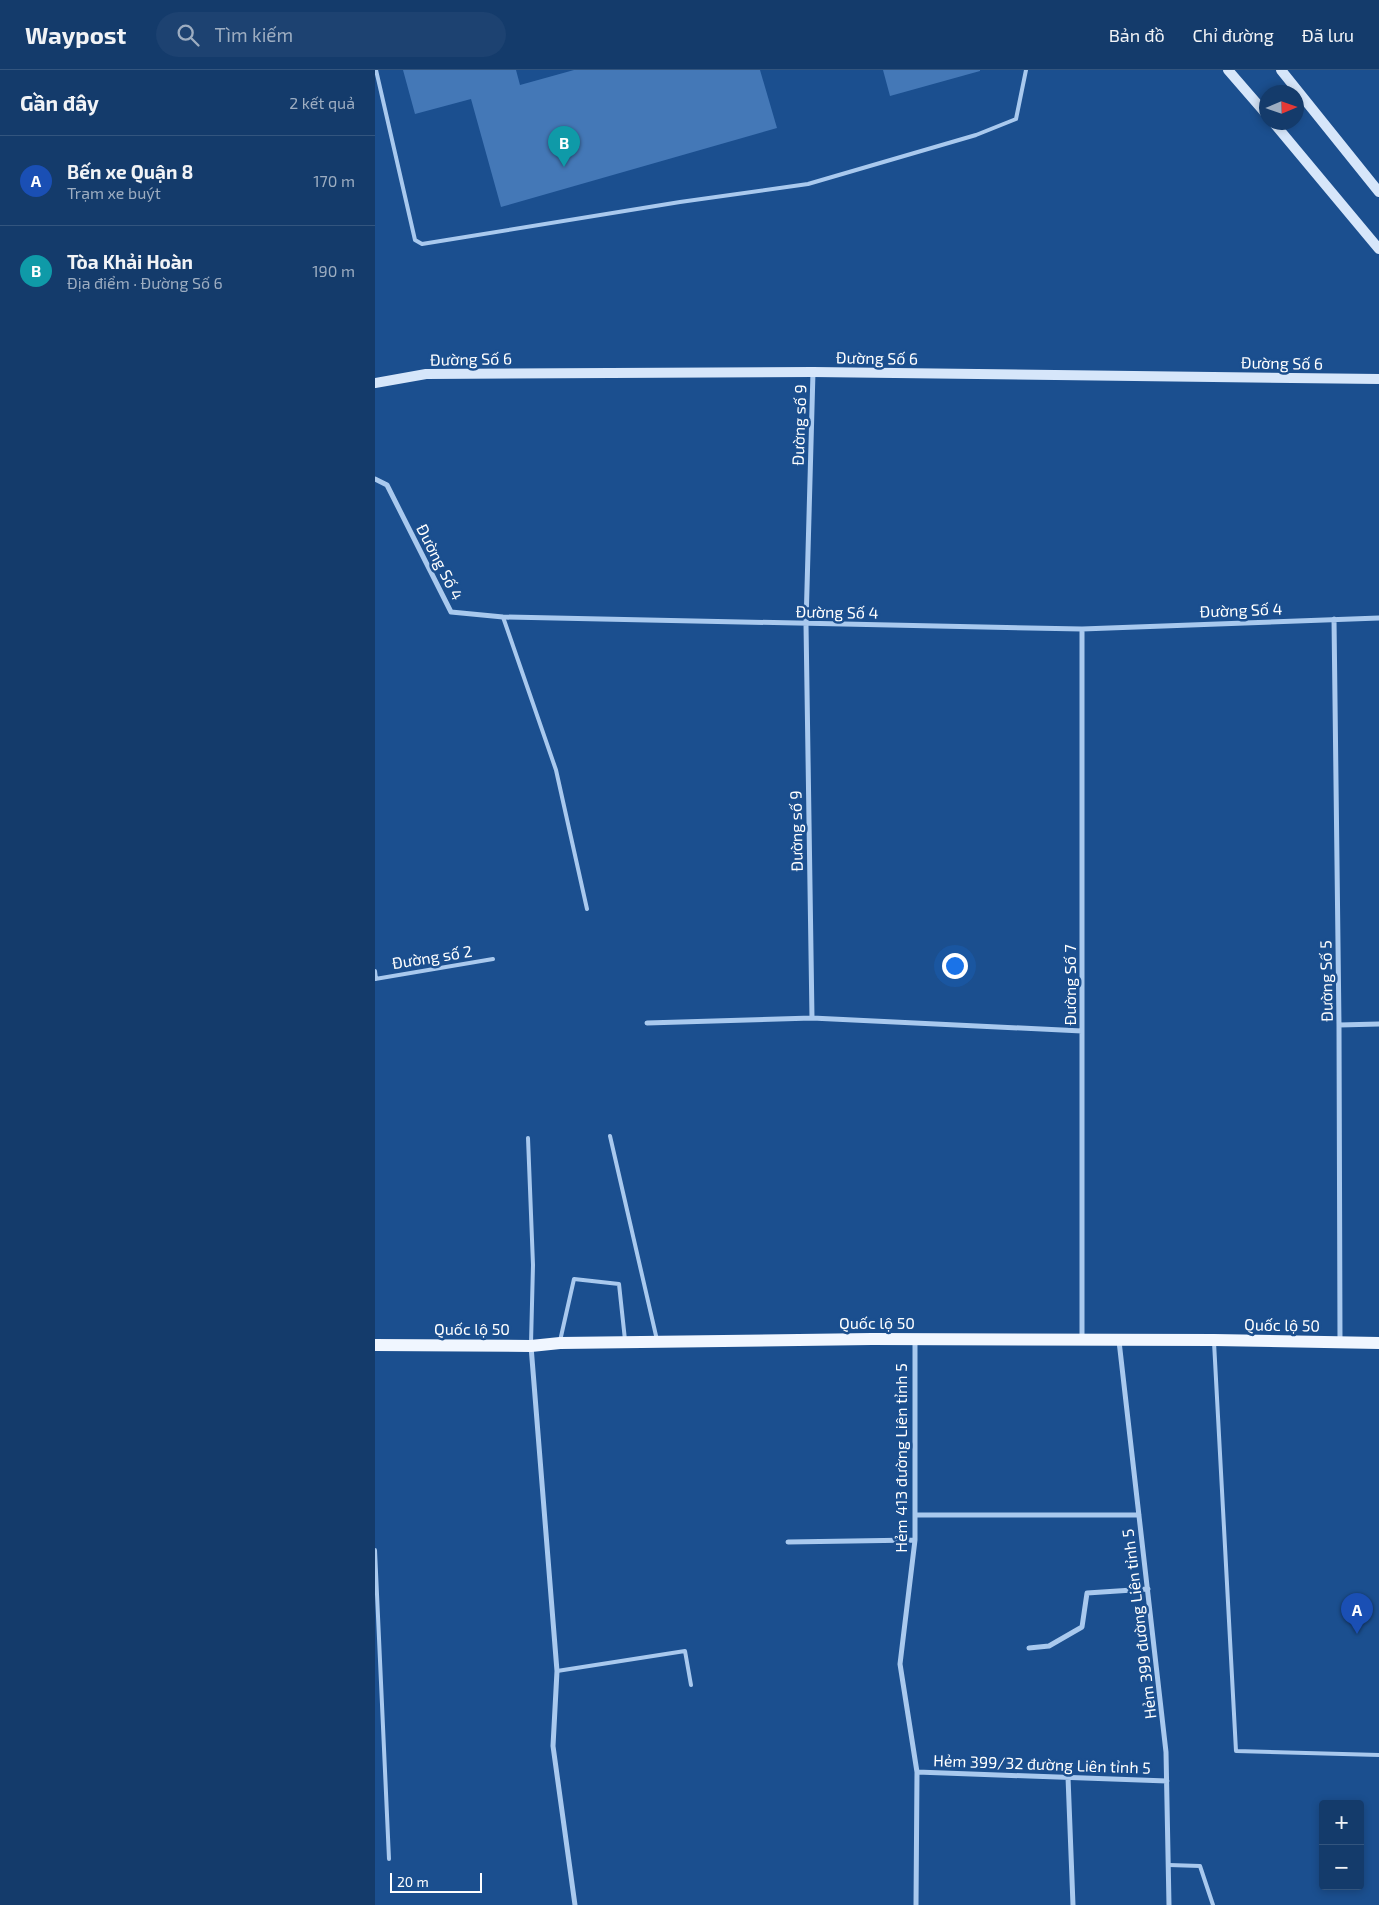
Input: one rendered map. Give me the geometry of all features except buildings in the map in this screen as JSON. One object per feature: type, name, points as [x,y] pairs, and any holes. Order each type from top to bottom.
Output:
[{"type":"main road","name":"Quốc lộ 50","points":[[375,1345],[531,1346],[560,1343],[915,1339],[1214,1340],[1379,1343]]},
{"type":"street","points":[[1229,70],[1259,106]]},
{"type":"street","points":[[1281,70],[1379,192]]},
{"type":"street","points":[[1280,130],[1379,249]]},
{"type":"street","name":"Đường Số 6","points":[[375,383],[426,374],[813,372],[1379,379]]},
{"type":"street","name":"Đường số 9","points":[[812,1018],[806,624],[813,372]]},
{"type":"street","name":"Đường Số 4","points":[[375,479],[387,485],[451,612],[503,617],[1082,629],[1379,618]]},
{"type":"street","name":"Đường Số 5","points":[[1334,619],[1339,1024],[1339,1343]]},
{"type":"street","name":"Đường Số 7","points":[[1082,629],[1082,1341]]},
{"type":"street","points":[[647,1023],[812,1018],[1082,1031]]},
{"type":"street","points":[[1339,1024],[1379,1024]]},
{"type":"street","name":"Hẻm 413 đường Liên tỉnh 5","points":[[915,1339],[915,1540],[900,1664],[917,1772],[916,1905]]},
{"type":"street","name":"Hẻm 399 đường Liên tỉnh 5","points":[[1119,1340],[1166,1752],[1169,1905]]},
{"type":"street","points":[[531,1346],[557,1671],[553,1746],[575,1905]]},
{"type":"street","points":[[916,1515],[1139,1515]]},
{"type":"street","points":[[788,1542],[915,1540]]},
{"type":"street","points":[[1029,1648],[1049,1646],[1082,1627],[1087,1593],[1148,1589]]},
{"type":"street","name":"Hẻm 399/32 đường Liên tỉnh 5","points":[[917,1772],[1167,1781]]},
{"type":"street","points":[[1068,1777],[1073,1905]]},
{"type":"lane","points":[[376,70],[415,240],[422,244],[679,202],[808,184],[977,135],[1015,119],[1026,70]]},
{"type":"lane","points":[[503,617],[556,770],[587,909]]},
{"type":"lane","name":"Đường số 2","points":[[376,979],[493,960]]},
{"type":"lane","points":[[375,971],[376,979]]},
{"type":"lane","points":[[610,1136],[658,1342]]},
{"type":"lane","points":[[527,1138],[533,1265],[531,1346]]},
{"type":"lane","points":[[560,1343],[574,1278],[619,1284],[625,1342]]},
{"type":"lane","points":[[1214,1340],[1235,1751],[1379,1755]]},
{"type":"lane","points":[[375,1550],[389,1859]]},
{"type":"lane","points":[[557,1671],[685,1650],[691,1685]]},
{"type":"lane","points":[[1169,1865],[1200,1866],[1213,1905]]},
{"type":"place","name":"Tòa Khải Hoàn","points":[[564,167]]},
{"type":"place","name":"Bến xe Quận 8","points":[[1357,1634]]}]
